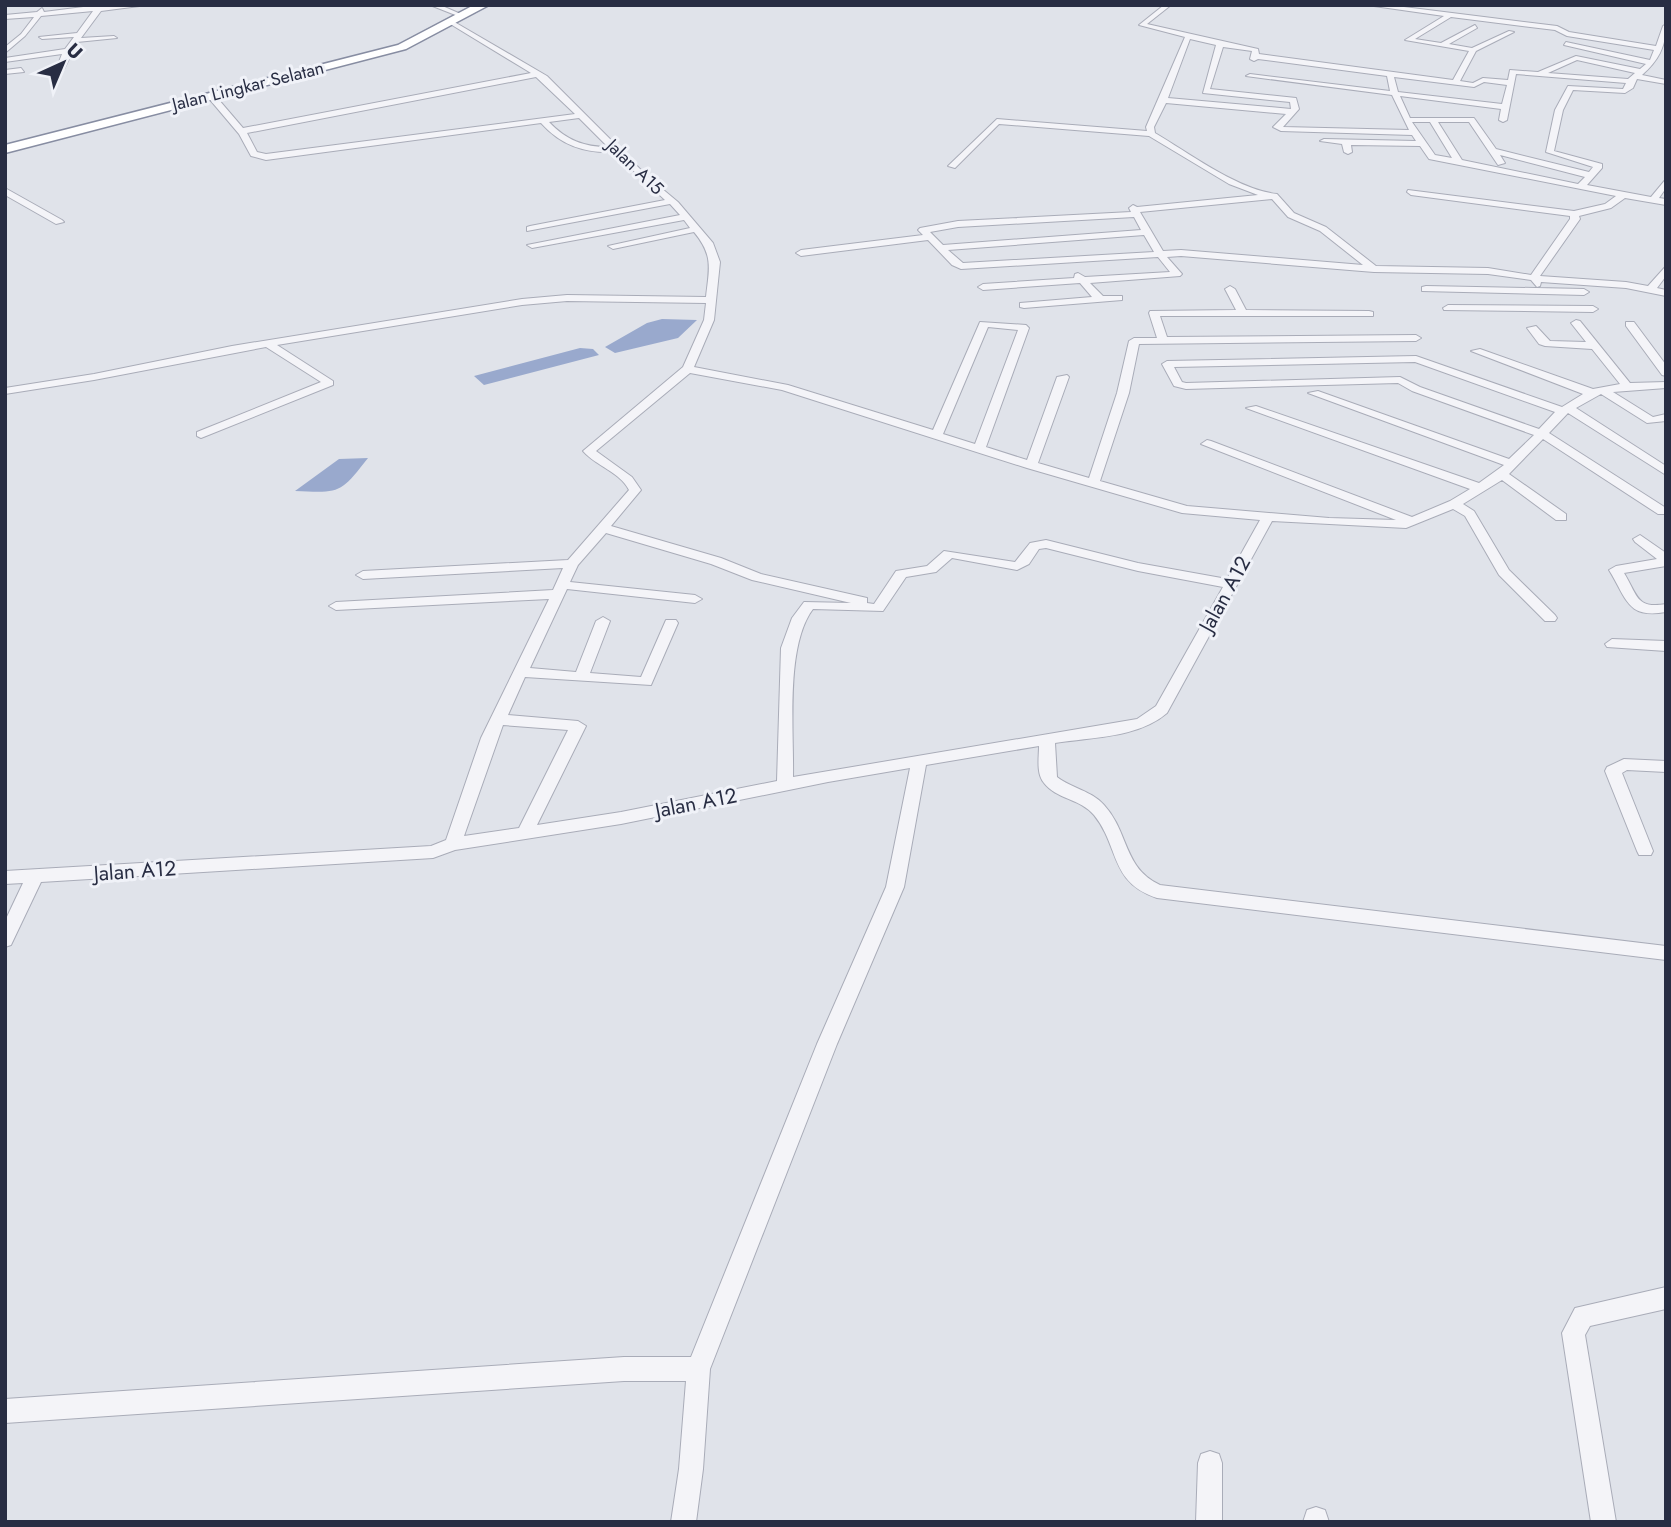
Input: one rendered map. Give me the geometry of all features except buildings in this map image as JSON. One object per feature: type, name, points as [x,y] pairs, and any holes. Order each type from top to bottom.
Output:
[{"type":"highway","name":"Jalan Lingkar Selatan","points":[[5,149],[402,47],[454,18],[484,5]]},
{"type":"street","points":[[5,15],[14,5]]},
{"type":"street","points":[[5,51],[23,34],[46,5]]},
{"type":"street","points":[[5,15],[144,5]]},
{"type":"street","name":"Jalan A15","points":[[433,5],[538,74],[671,201],[710,245],[715,262],[709,320],[688,369]]},
{"type":"street","points":[[1168,5],[1142,25],[1187,38],[1255,50],[1244,94]]},
{"type":"street","points":[[1370,5],[1557,28],[1557,36]]},
{"type":"street","points":[[62,64],[66,51],[100,7]]},
{"type":"street","points":[[66,19],[75,8]]},
{"type":"street","points":[[1450,15],[1408,40],[1473,50],[1511,32]]},
{"type":"street","points":[[1438,23],[1450,24]]},
{"type":"street","points":[[1463,26],[1487,29]]},
{"type":"street","points":[[1442,46],[1475,27]]},
{"type":"street","points":[[1499,30],[1557,36],[1650,62],[1666,73]]},
{"type":"street","points":[[1581,186],[1598,165],[1550,152],[1559,110],[1571,88],[1625,92],[1650,62],[1665,31]]},
{"type":"street","points":[[5,36],[23,34]]},
{"type":"street","points":[[1557,36],[1650,62],[1666,82]]},
{"type":"street","points":[[42,37],[114,38]]},
{"type":"street","points":[[1151,134],[1150,127],[1187,38]]},
{"type":"street","points":[[1220,44],[1205,89],[1293,100],[1295,109],[1277,127],[1415,133]]},
{"type":"street","points":[[1457,82],[1473,50]]},
{"type":"street","points":[[5,60],[66,51]]},
{"type":"street","points":[[1254,56],[1474,85],[1483,80],[1510,83]]},
{"type":"street","points":[[1539,74],[1576,58],[1666,63]]},
{"type":"street","points":[[1503,120],[1513,72],[1539,74],[1650,62]]},
{"type":"street","points":[[5,72],[22,71]]},
{"type":"street","points":[[242,131],[538,74]]},
{"type":"street","points":[[1390,74],[1394,93],[1432,158],[1529,167]]},
{"type":"street","points":[[1250,76],[1505,107]]},
{"type":"street","points":[[1468,102],[1476,86],[1474,85]]},
{"type":"street","points":[[210,95],[242,131],[254,154],[266,157],[582,115]]},
{"type":"street","points":[[1163,100],[1293,112]]},
{"type":"street","points":[[1432,119],[1457,159],[1666,202]]},
{"type":"street","points":[[1409,120],[1471,120],[1501,163]]},
{"type":"street","points":[[544,121],[556,135],[573,144],[587,148],[617,149]]},
{"type":"street","points":[[951,166],[997,121],[1151,134],[1232,182],[1275,196],[1291,215],[1326,232],[1374,269]]},
{"type":"street","points":[[1324,141],[1422,144]]},
{"type":"street","points":[[1346,142],[1348,152]]},
{"type":"street","points":[[1492,151],[1589,175]]},
{"type":"street","points":[[1653,200],[1666,181]]},
{"type":"street","points":[[5,191],[59,222]]},
{"type":"street","points":[[1411,192],[1574,214],[1608,206],[1623,195]]},
{"type":"street","points":[[1268,195],[923,229],[961,266],[1159,253],[1374,269],[1488,271],[1666,293]]},
{"type":"street","points":[[530,229],[671,201]]},
{"type":"street","points":[[983,287],[1177,274],[1159,253],[1133,209]]},
{"type":"street","points":[[1534,277],[1575,219],[1574,214]]},
{"type":"street","points":[[532,245],[686,217]]},
{"type":"street","points":[[1026,220],[1099,298]]},
{"type":"street","points":[[613,246],[698,229]]},
{"type":"street","points":[[940,248],[1148,232]]},
{"type":"street","points":[[801,253],[930,237]]},
{"type":"street","points":[[1650,290],[1666,269]]},
{"type":"street","points":[[1534,277],[1540,290],[1562,309]]},
{"type":"street","points":[[1230,289],[1242,313]]},
{"type":"street","points":[[1426,289],[1592,292]]},
{"type":"street","points":[[10,391],[267,343],[522,302],[567,298],[711,300]]},
{"type":"street","points":[[1024,305],[1118,298]]},
{"type":"street","points":[[1447,308],[1593,309]]},
{"type":"street","points":[[1163,341],[1154,313],[1242,313],[1274,326],[1416,338]]},
{"type":"street","points":[[1093,483],[1123,393],[1134,341],[1163,341],[1369,314]]},
{"type":"street","points":[[1576,323],[1627,386]]},
{"type":"street","points":[[937,435],[985,324],[1023,327],[979,449]]},
{"type":"street","points":[[1630,324],[1666,373]]},
{"type":"street","points":[[1532,328],[1543,342],[1549,344],[1594,346]]},
{"type":"street","points":[[201,434],[329,383],[267,343]]},
{"type":"street","points":[[1476,351],[1597,392],[1666,430]]},
{"type":"street","points":[[1400,380],[1416,359]]},
{"type":"street","points":[[1662,511],[1543,434],[1416,389],[1400,380],[1182,386],[1176,382],[1167,364],[1416,359],[1565,410],[1666,471]]},
{"type":"street","points":[[1271,360],[1286,384]]},
{"type":"street","points":[[1499,369],[1510,363]]},
{"type":"street","points":[[453,844],[489,738],[572,564],[631,497],[635,486],[589,451],[688,369],[784,387],[1031,465],[1186,510],[1329,522],[1414,522],[1454,504],[1480,488],[1506,469],[1565,410],[1597,392],[1627,386],[1666,385]]},
{"type":"street","points":[[1476,381],[1488,375]]},
{"type":"street","points":[[1031,465],[1063,377]]},
{"type":"street","points":[[1314,393],[1506,469],[1561,517]]},
{"type":"street","points":[[1252,408],[1480,488]]},
{"type":"street","points":[[1651,421],[1666,417]]},
{"type":"street","points":[[1207,444],[1414,522]]},
{"type":"street","points":[[1454,504],[1470,514],[1504,572],[1550,618]]},
{"type":"street","name":"Jalan A12","points":[[5,878],[433,852],[453,844],[621,818],[918,761],[1140,723],[1156,715],[1268,517]]},
{"type":"street","points":[[604,528],[704,557],[757,577],[848,596],[864,601],[862,606]]},
{"type":"street","points":[[1640,539],[1666,561]]},
{"type":"street","points":[[785,786],[788,648],[799,618],[809,605],[881,607],[901,574],[931,569],[949,554],[1017,566],[1035,546],[1046,544],[1138,567],[1231,584]]},
{"type":"street","points":[[1666,561],[1616,570],[1638,607],[1648,611],[1666,608]]},
{"type":"street","points":[[363,575],[572,564]]},
{"type":"street","points":[[336,606],[561,590],[695,599]]},
{"type":"street","points":[[581,677],[603,621]]},
{"type":"street","points":[[521,672],[646,682],[671,623]]},
{"type":"street","points":[[1612,644],[1666,646]]},
{"type":"street","points":[[498,719],[578,726],[524,834]]},
{"type":"street","points":[[1047,741],[1047,772],[1050,780],[1092,802],[1114,831],[1131,877],[1157,891],[1666,953]]},
{"type":"street","points":[[682,1522],[691,1469],[698,1369],[827,1044],[895,887],[918,761]]},
{"type":"street","points":[[1645,851],[1613,771],[1624,764],[1666,767]]},
{"type":"street","points":[[8,929],[35,877]]},
{"type":"street","points":[[1604,1522],[1573,1333],[1583,1316],[1666,1298]]},
{"type":"street","points":[[5,1411],[624,1369],[698,1369]]},
{"type":"street","points":[[1209,1522],[1210,1463]]},
{"type":"water","points":[[662,319],[697,320],[678,338],[615,353],[605,347],[647,323]]},
{"type":"water","points":[[580,348],[593,349],[599,355],[484,385],[474,376]]},
{"type":"water","points":[[368,458],[351,479],[338,489],[321,492],[295,491],[339,459]]}]
